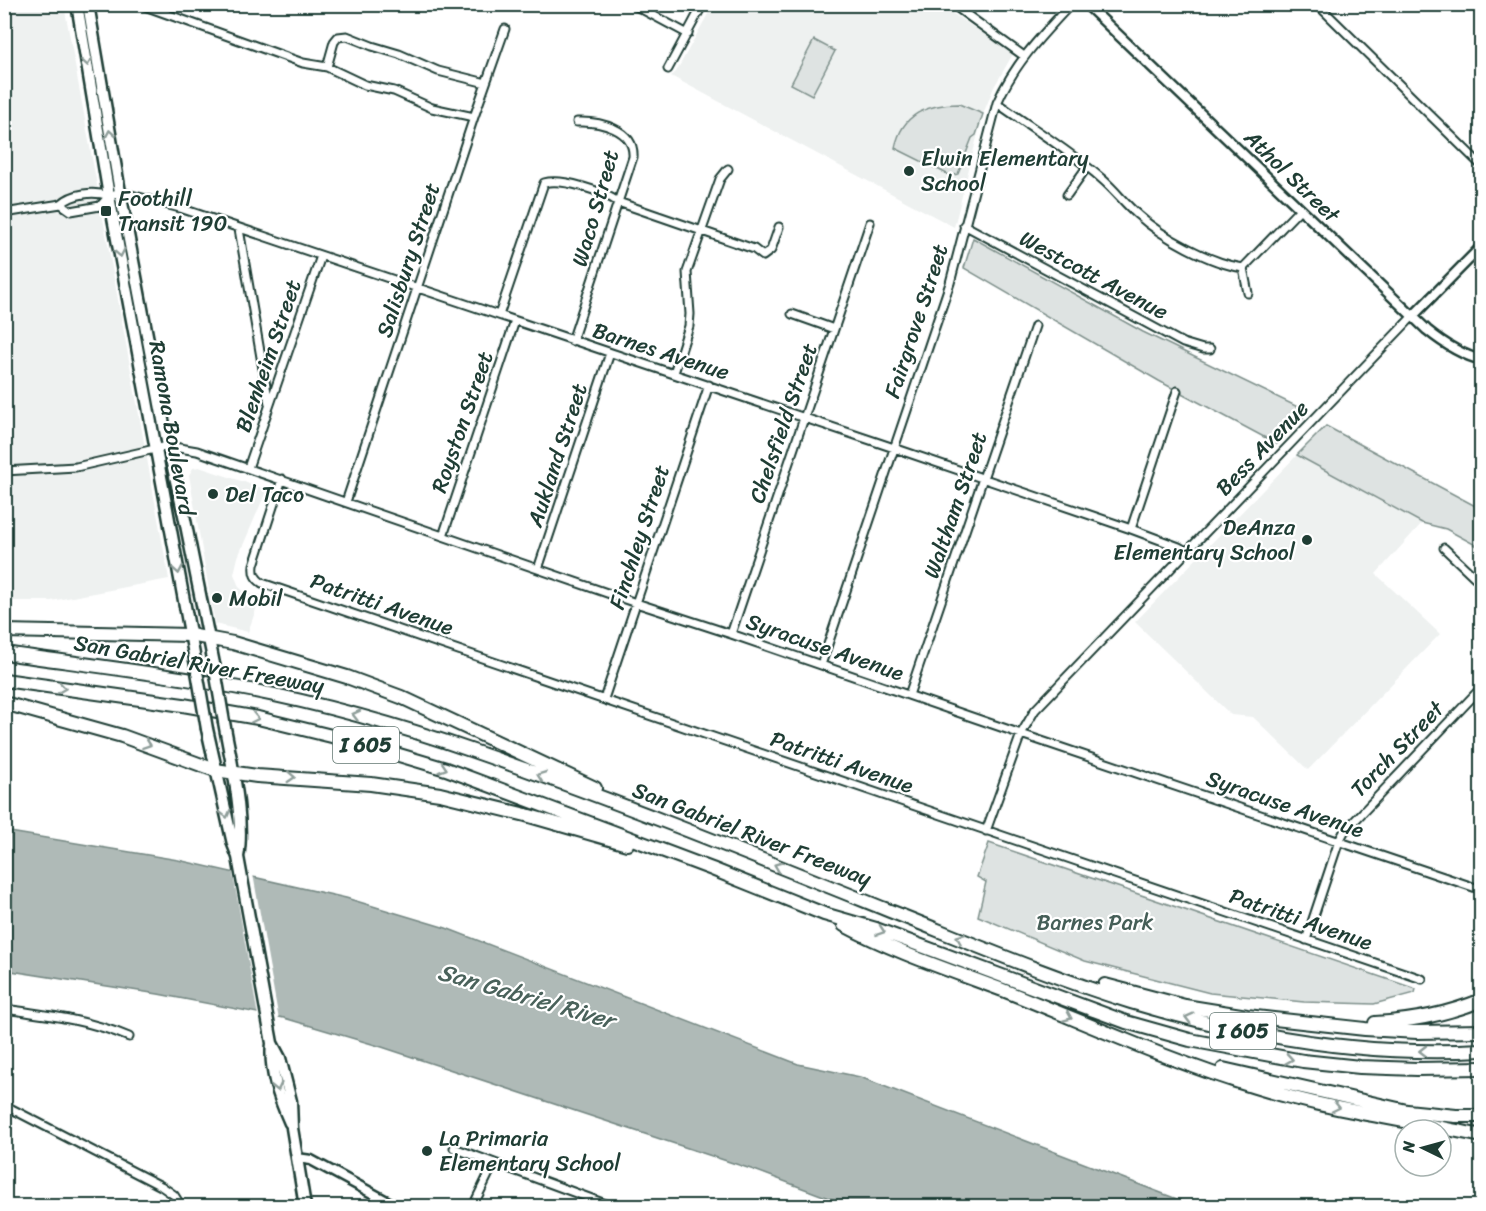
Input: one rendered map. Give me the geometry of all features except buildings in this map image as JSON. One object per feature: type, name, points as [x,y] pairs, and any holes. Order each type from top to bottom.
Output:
[{"type":"highway","points":[[4,632],[190,635],[347,677],[400,697],[675,825]]},
{"type":"highway","name":"San Gabriel River Freeway","points":[[4,653],[235,687],[361,716],[473,751],[675,825],[1014,960],[1127,1001],[1192,1019],[1305,1042],[1359,1048],[1411,1051],[1482,1050]]},
{"type":"highway","name":"San Gabriel River Freeway","points":[[4,680],[258,718],[352,741],[446,769],[825,914],[876,929],[1126,1022],[1190,1041],[1303,1061],[1360,1067],[1417,1070],[1482,1068]]},
{"type":"highway","points":[[4,704],[122,736],[215,770],[319,779],[440,794],[526,815],[712,869]]},
{"type":"highway","points":[[825,914],[872,940],[1189,1065],[1286,1096],[1482,1136]]},
{"type":"highway","points":[[1014,960],[1185,1006],[1247,1016],[1406,1031],[1482,1031]]},
{"type":"highway","points":[[1324,1024],[1403,1021],[1449,1011],[1482,1000]]},
{"type":"highway","points":[[1160,1053],[1251,1076],[1422,1113],[1482,1116]]},
{"type":"main road","name":"Ramona Boulevard","points":[[76,4],[214,664],[233,773],[241,842],[238,857]]},
{"type":"main road","name":"Ramona Boulevard","points":[[88,4],[115,194],[156,449],[215,770],[232,844],[238,857],[271,1038],[270,1059],[280,1103],[292,1128],[305,1206]]},
{"type":"street","points":[[140,4],[303,63],[327,67],[365,85],[394,91],[432,108],[474,117]]},
{"type":"street","points":[[632,4],[688,34]]},
{"type":"street","points":[[668,69],[703,4]]},
{"type":"street","points":[[952,4],[1024,56]]},
{"type":"street","name":"Fairgrove Street","points":[[821,664],[953,273],[998,103],[1024,56],[1071,4]]},
{"type":"street","name":"Athol Street","points":[[1086,4],[1438,339],[1462,354],[1482,360]]},
{"type":"street","points":[[1317,4],[1482,166]]},
{"type":"street","name":"Salisbury Street","points":[[346,502],[505,29]]},
{"type":"street","points":[[327,67],[334,42],[338,37],[347,36],[399,54],[438,71],[486,83]]},
{"type":"street","points":[[998,103],[1087,167],[1136,214],[1165,237],[1228,266],[1243,268]]},
{"type":"street","name":"Waco Street","points":[[572,341],[633,157],[633,149],[626,135],[590,122],[577,122]]},
{"type":"street","points":[[1067,195],[1087,167]]},
{"type":"street","points":[[674,374],[689,326],[687,272],[720,179],[728,169]]},
{"type":"street","points":[[499,315],[544,183],[563,181],[754,249],[763,255],[771,250],[779,227]]},
{"type":"street","name":"Barnes Avenue","points":[[61,204],[68,198],[98,192],[180,208],[894,448],[1131,529],[1188,552]]},
{"type":"street","points":[[4,213],[61,204],[71,211],[100,206],[115,194]]},
{"type":"street","points":[[1243,268],[1300,209]]},
{"type":"street","name":"Chelsfield Street","points":[[731,634],[870,223]]},
{"type":"street","name":"Westcott Avenue","points":[[964,225],[1183,343],[1210,349]]},
{"type":"street","points":[[239,229],[270,406]]},
{"type":"street","name":"Bess Avenue","points":[[986,831],[1021,734],[1035,710],[1482,246]]},
{"type":"street","name":"Blenheim Street","points":[[248,468],[321,256]]},
{"type":"street","points":[[1243,268],[1248,293]]},
{"type":"street","points":[[792,314],[834,329]]},
{"type":"street","name":"Royston Street","points":[[443,536],[515,321]]},
{"type":"street","name":"Waltham Street","points":[[909,695],[1035,326]]},
{"type":"street","name":"Aukland Street","points":[[538,569],[610,353]]},
{"type":"street","name":"Finchley Street","points":[[604,699],[709,385]]},
{"type":"street","points":[[1131,529],[1177,391]]},
{"type":"street","name":"Syracuse Avenue","points":[[4,471],[76,467],[168,446],[197,451],[636,603],[1482,890]]},
{"type":"street","name":"Patritti Avenue","points":[[282,479],[253,573],[262,583],[1422,979]]},
{"type":"street","points":[[1444,548],[1482,584]]},
{"type":"street","name":"Torch Street","points":[[1306,940],[1344,832],[1482,687]]},
{"type":"street","points":[[4,1009],[75,1019],[114,1030],[129,1037]]},
{"type":"street","points":[[4,1105],[161,1186],[174,1195],[181,1206]]},
{"type":"street","points":[[454,1148],[611,1206]]},
{"type":"street","points":[[297,1158],[311,1161],[396,1206]]},
{"type":"street","points":[[473,1206],[494,1163]]},
{"type":"shaded area","points":[[4,5],[64,5],[169,579],[51,601],[5,601]]},
{"type":"shaded area","name":"Elwin Elementary School","points":[[713,5],[940,5],[1013,54],[994,87],[983,114],[954,227],[671,76],[676,72]]},
{"type":"shaded area","points":[[1297,455],[1422,523],[1376,574],[1440,634],[1308,770],[1253,717],[1231,715],[1135,622]]},
{"type":"shaded area","points":[[199,467],[265,489],[265,494],[238,557],[234,574],[239,587],[247,594],[261,595],[248,632],[215,624],[189,475],[193,468]]},
{"type":"green space","points":[[814,40],[835,51],[812,95],[791,84]]},
{"type":"green space","points":[[959,104],[983,114],[958,174],[951,176],[895,148],[904,126],[918,113],[937,106]]},
{"type":"green space","points":[[973,238],[1143,332],[1308,412],[1277,444],[1159,381],[964,268]]},
{"type":"green space","points":[[1326,426],[1481,509],[1481,548],[1446,529],[1422,523],[1297,455]]},
{"type":"green space","name":"Barnes Park","points":[[989,843],[1416,989],[1415,993],[1374,1004],[1304,1002],[1210,993],[1085,961],[978,916],[986,882],[977,877]]},
{"type":"water","name":"San Gabriel River","points":[[4,831],[178,860],[346,898],[446,928],[798,1064],[860,1077],[1195,1206],[850,1206],[757,1171],[382,1047],[284,1018],[158,994],[5,970]]},
{"type":"pier","points":[[232,869],[253,874],[279,1020],[258,1016]]},
{"type":"place","name":"Elwin Elementary School","points":[[909,171]]},
{"type":"place","name":"Foothill Transit 190","points":[[106,211]]},
{"type":"place","name":"Del Taco","points":[[213,494]]},
{"type":"place","name":"DeAnza Elementary School","points":[[1307,540]]},
{"type":"place","name":"Mobil","points":[[217,598]]},
{"type":"place","name":"La Primaria Elementary School","points":[[427,1151]]}]
